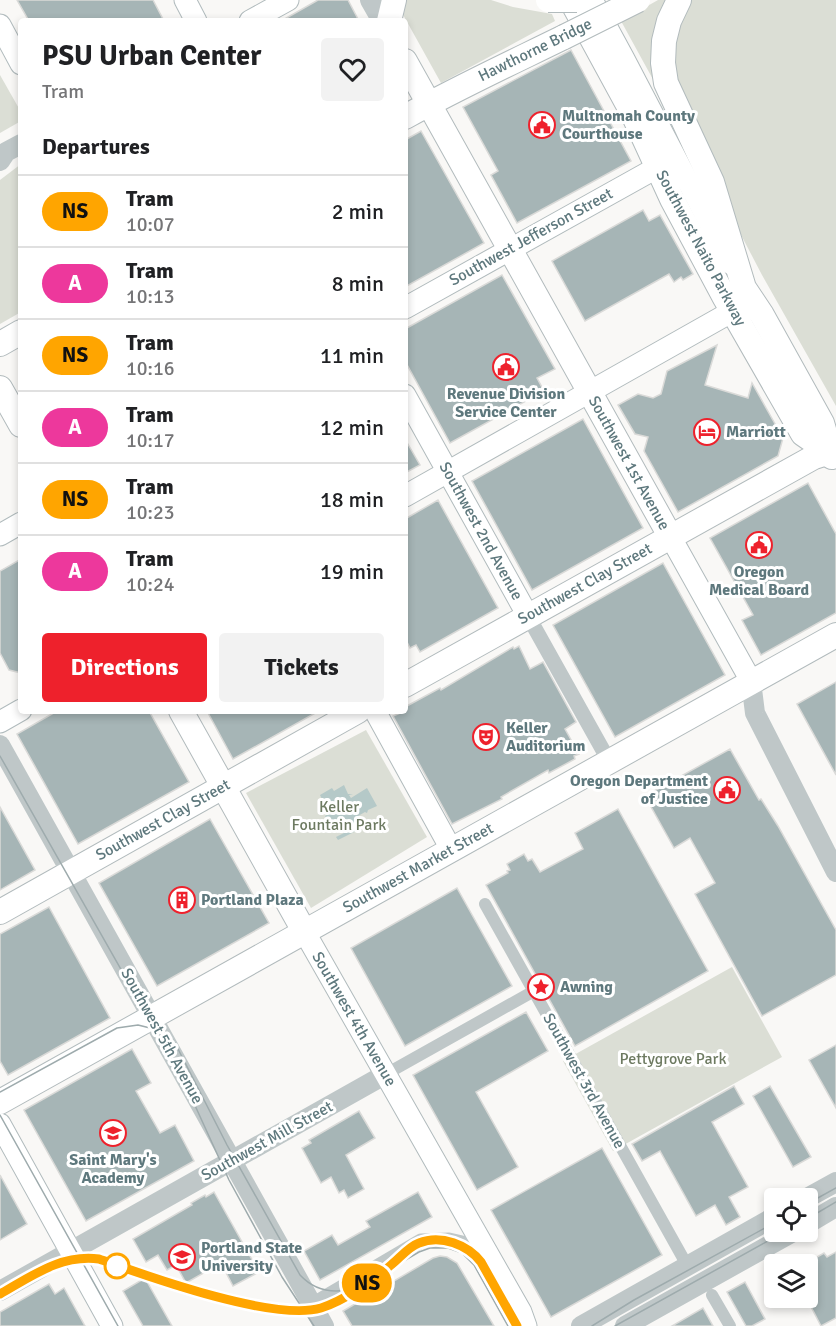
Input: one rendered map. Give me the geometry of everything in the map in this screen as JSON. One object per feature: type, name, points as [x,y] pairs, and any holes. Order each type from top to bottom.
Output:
[{"type":"main road","points":[[185,0],[194,18]]},
{"type":"main road","points":[[255,18],[288,0]]},
{"type":"main road","points":[[390,18],[394,0]]},
{"type":"main road","name":"Hawthorne Bridge","points":[[546,0],[577,0]]},
{"type":"main road","name":"Southwest Naito Parkway","points":[[571,0],[633,114],[672,199],[743,300]]},
{"type":"main road","name":"Southwest Naito Parkway","points":[[592,0],[680,164],[803,434],[834,455]]},
{"type":"main road","name":"Hawthorne Bridge","points":[[562,34],[610,6],[616,0]]},
{"type":"main road","name":"Hawthorne Bridge","points":[[408,115],[465,84],[479,71],[638,0]]},
{"type":"main road","points":[[408,494],[589,392],[743,300],[712,182],[669,91],[664,73],[665,33],[680,0]]},
{"type":"main road","points":[[0,25],[18,58]]},
{"type":"main road","name":"Southwest 1st Avenue","points":[[408,66],[751,681]]},
{"type":"main road","points":[[658,166],[672,171],[688,184]]},
{"type":"main road","name":"Southwest Jefferson Street","points":[[408,306],[658,166]]},
{"type":"main road","points":[[0,344],[18,334]]},
{"type":"main road","points":[[0,388],[18,420]]},
{"type":"main road","name":"Southwest 2nd Avenue","points":[[408,400],[528,616]]},
{"type":"main road","name":"Southwest Clay Street","points":[[408,683],[814,457],[834,455]]},
{"type":"main road","points":[[0,535],[18,526]]},
{"type":"main road","name":"Southwest Market Street","points":[[0,1102],[836,635]]},
{"type":"main road","points":[[0,722],[18,712]]},
{"type":"main road","name":"Southwest 4th Avenue","points":[[183,714],[521,1312],[526,1326]]},
{"type":"main road","name":"Southwest Clay Street","points":[[0,912],[353,714]]},
{"type":"main road","points":[[377,714],[451,849]]},
{"type":"main road","points":[[0,1124],[112,1326]]},
{"type":"street","points":[[370,0],[380,18]]},
{"type":"street","points":[[0,161],[6,152],[18,146]]},
{"type":"street","name":"Southwest 2nd Avenue","points":[[528,616],[609,761]]},
{"type":"street","name":"Southwest 1st Avenue","points":[[751,681],[754,713],[836,872]]},
{"type":"street","name":"Southwest 5th Avenue","points":[[0,746],[324,1326]]},
{"type":"street","name":"Southwest 3rd Avenue","points":[[485,904],[683,1258]]},
{"type":"street","name":"Southwest Mill Street","points":[[0,1291],[534,991]]},
{"type":"street","points":[[818,1192],[836,1182]]},
{"type":"street","points":[[818,1218],[836,1208]]},
{"type":"street","points":[[581,1326],[764,1223]]},
{"type":"street","points":[[312,1305],[421,1241],[449,1240],[484,1248]]},
{"type":"street","points":[[625,1326],[775,1242]]},
{"type":"street","points":[[712,1295],[730,1326]]},
{"type":"green space","points":[[403,0],[491,0],[513,7],[552,14],[555,21],[441,83],[408,24],[408,18],[405,18],[401,11]]},
{"type":"green space","points":[[658,0],[836,0],[836,406],[621,21]]},
{"type":"green space","points":[[0,75],[18,107],[18,123],[0,133]]},
{"type":"green space","points":[[18,166],[18,314],[0,324],[0,180]]},
{"type":"green space","name":"Keller Fountain Park","points":[[366,730],[427,837],[311,908],[246,793]]},
{"type":"green space","name":"Pettygrove Park","points":[[732,967],[782,1057],[613,1151],[563,1061]]},
{"type":"shaded area","points":[[344,785],[348,794],[353,794],[349,795],[351,798],[367,788],[377,806],[358,816],[364,827],[338,840],[336,837],[352,829],[349,823],[327,833],[325,829],[330,826],[325,816],[335,810],[330,803],[325,805],[320,795],[332,788],[334,791]]},
{"type":"building","points":[[17,0],[153,0],[162,18],[27,18]]},
{"type":"building","points":[[318,0],[348,0],[357,18],[286,18]]},
{"type":"building","name":"Multnomah County Courthouse","points":[[571,50],[631,161],[517,223],[491,175],[498,171],[463,107]]},
{"type":"building","points":[[421,131],[484,243],[408,285],[408,138]]},
{"type":"building","points":[[643,210],[649,221],[660,215],[693,274],[683,280],[681,277],[674,282],[669,274],[585,321],[552,261]]},
{"type":"building","points":[[502,275],[555,369],[537,378],[544,391],[450,443],[408,366],[408,327]]},
{"type":"building","name":"Marriott","points":[[717,345],[705,385],[748,398],[752,383],[783,438],[778,456],[678,512],[644,451],[648,437],[635,434],[618,405],[638,394],[653,398],[661,394],[667,371]]},
{"type":"building","points":[[583,419],[643,528],[532,590],[472,481]]},
{"type":"building","points":[[408,444],[420,465],[408,471]]},
{"type":"building","points":[[808,483],[836,534],[836,613],[761,655],[742,620],[753,615],[710,538]]},
{"type":"building","points":[[438,500],[498,608],[420,652],[416,645],[410,648],[408,644],[408,517]]},
{"type":"building","points":[[18,561],[18,672],[9,670],[0,653],[0,571]]},
{"type":"building","points":[[663,563],[725,675],[615,737],[553,625]]},
{"type":"building","name":"Keller Auditorium","points":[[519,646],[530,669],[543,662],[576,722],[565,729],[579,754],[574,756],[575,759],[549,773],[548,770],[501,797],[502,799],[452,824],[393,716],[408,714],[408,705],[440,688],[441,690],[513,647],[514,649]]},
{"type":"building","points":[[836,682],[836,775],[797,704]]},
{"type":"building","points":[[52,714],[151,714],[189,782],[78,844],[17,734]]},
{"type":"building","points":[[209,714],[314,714],[233,759]]},
{"type":"building","points":[[730,749],[759,800],[761,799],[778,826],[836,930],[836,975],[762,1016],[695,894],[715,883],[690,838],[674,848],[645,796]]},
{"type":"building","points":[[0,807],[35,870],[0,890]]},
{"type":"building","points":[[618,809],[708,971],[575,1046],[486,885],[508,873],[507,871],[510,870],[507,864],[524,854],[528,861],[532,859],[540,872],[583,849],[575,833]]},
{"type":"building","name":"Portland Plaza","points":[[210,819],[269,923],[157,986],[99,883]]},
{"type":"building","points":[[457,888],[512,986],[405,1046],[351,948]]},
{"type":"building","points":[[49,907],[110,1018],[8,1075],[0,1061],[0,934]]},
{"type":"building","points":[[526,1012],[548,1051],[476,1092],[518,1167],[477,1190],[413,1075]]},
{"type":"building","points":[[836,1045],[836,1108],[809,1060]]},
{"type":"building","name":"Saint Mary's Academy","points":[[132,1049],[151,1083],[136,1091],[160,1133],[175,1125],[194,1161],[86,1221],[24,1110]]},
{"type":"building","points":[[734,1086],[744,1104],[712,1122],[748,1187],[729,1197],[740,1217],[726,1225],[715,1205],[696,1216],[660,1151],[642,1161],[632,1144]]},
{"type":"building","points":[[770,1086],[811,1157],[793,1167],[753,1096]]},
{"type":"building","points":[[359,1111],[375,1138],[346,1155],[364,1189],[348,1198],[344,1190],[339,1193],[331,1177],[321,1183],[302,1148],[311,1143],[309,1140]]},
{"type":"building","points":[[602,1148],[662,1255],[551,1317],[491,1210]]},
{"type":"building","points":[[0,1175],[27,1224],[0,1240]]},
{"type":"building","points":[[214,1192],[259,1272],[233,1286],[221,1263],[186,1283],[176,1265],[167,1270],[158,1255],[146,1262],[133,1239],[192,1205],[191,1203]]},
{"type":"building","points":[[418,1192],[432,1217],[320,1280],[304,1251],[332,1235],[338,1245],[370,1227],[366,1221]]},
{"type":"building","points":[[836,1252],[836,1318],[821,1326],[812,1308],[818,1308],[818,1256],[824,1253],[827,1257]]},
{"type":"building","name":"Portland State University","points":[[440,1256],[457,1263],[494,1326],[352,1326],[343,1311]]},
{"type":"building","points":[[145,1278],[172,1326],[143,1326],[123,1291]]},
{"type":"building","points":[[745,1282],[765,1319],[752,1326],[746,1326],[727,1292]]},
{"type":"building","points":[[49,1284],[55,1294],[64,1288],[85,1326],[0,1326],[0,1312]]},
{"type":"building","points":[[703,1308],[713,1326],[672,1326]]},
{"type":"tram line","points":[[0,756],[182,1077],[229,1180],[282,1277],[314,1326]]},
{"type":"tram line","points":[[0,1092],[117,1028],[138,1025],[154,1029],[176,1045],[227,1145],[300,1275],[311,1284],[324,1290],[352,1289]]},
{"type":"tram line","points":[[0,1115],[118,1326]]},
{"type":"tram line","points":[[818,1198],[836,1188]]},
{"type":"tram line","points":[[818,1213],[836,1202]]},
{"type":"tram line","points":[[592,1326],[634,1300],[764,1228]]},
{"type":"tram line","name":"NS","points":[[0,1294],[57,1263],[86,1258],[99,1259],[226,1298],[275,1308],[304,1311],[321,1308],[336,1301],[375,1278],[418,1243],[436,1240],[459,1245],[475,1255],[517,1326]]},
{"type":"tram line","points":[[615,1326],[766,1242]]},
{"type":"tram line","points":[[0,1294],[47,1268],[85,1258],[99,1259],[171,1283],[226,1298],[267,1307],[308,1310],[331,1304],[419,1252],[430,1248],[448,1248],[462,1253],[474,1265],[508,1326]]},
{"type":"place","name":"Multnomah County Courthouse","points":[[542,125]]},
{"type":"place","name":"Revenue Division Service Center","points":[[506,367]]},
{"type":"place","name":"Marriott","points":[[707,432]]},
{"type":"place","name":"Oregon Medical Board","points":[[759,545]]},
{"type":"place","name":"Keller Auditorium","points":[[486,737]]},
{"type":"place","name":"Oregon Department of Justice","points":[[727,790]]},
{"type":"place","name":"Portland Plaza","points":[[182,900]]},
{"type":"place","name":"Awning","points":[[541,987]]},
{"type":"place","name":"Saint Mary's Academy","points":[[113,1133]]},
{"type":"place","name":"Portland State University","points":[[182,1257]]}]
